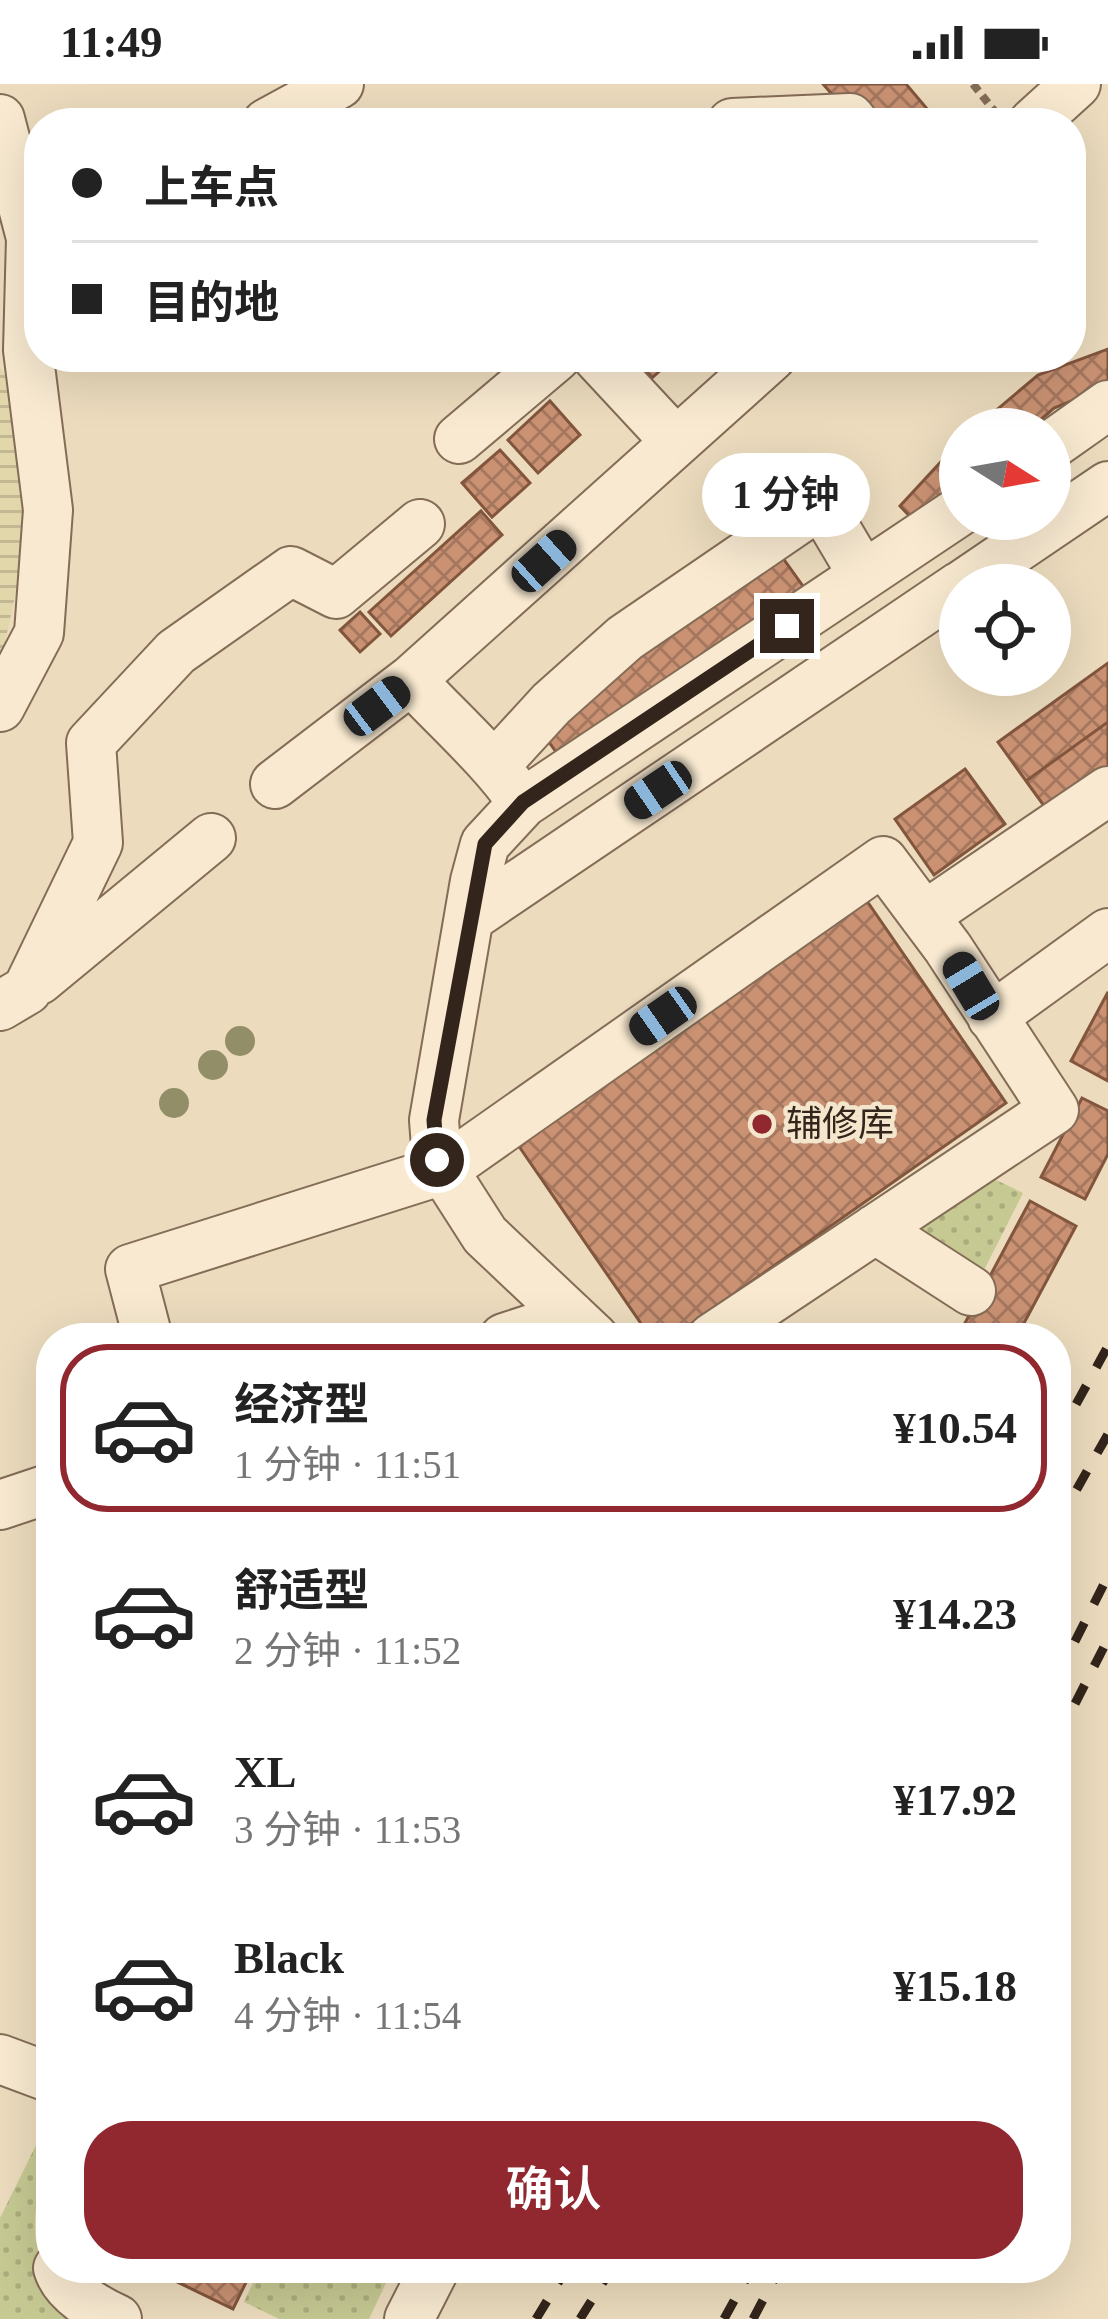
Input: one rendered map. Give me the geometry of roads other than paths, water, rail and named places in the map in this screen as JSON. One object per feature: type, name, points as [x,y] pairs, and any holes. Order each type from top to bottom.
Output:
[{"type":"street","points":[[295,108],[340,84]]},
{"type":"street","points":[[1050,108],[1076,84]]},
{"type":"street","points":[[0,119],[24,200]]},
{"type":"street","points":[[0,706],[39,633],[48,510],[31,372]]},
{"type":"street","points":[[459,439],[538,372]]},
{"type":"street","points":[[611,372],[676,442]]},
{"type":"street","points":[[275,784],[411,680],[754,372]]},
{"type":"street","points":[[1071,431],[1108,405]]},
{"type":"street","points":[[993,564],[1108,486]]},
{"type":"street","points":[[578,1323],[484,1235],[437,1160],[434,1120],[485,844],[509,783],[551,704],[625,638],[820,505],[863,575]]},
{"type":"street","points":[[14,998],[98,843],[91,743],[176,652],[291,571],[336,594],[419,524]]},
{"type":"street","points":[[509,783],[863,575],[939,525]]},
{"type":"street","points":[[469,918],[939,601]]},
{"type":"street","points":[[411,680],[509,783]]},
{"type":"street","points":[[924,916],[1108,791]]},
{"type":"street","points":[[14,998],[211,838]]},
{"type":"street","points":[[144,1323],[130,1269],[443,1170],[883,861],[1054,1110],[734,1323]]},
{"type":"street","points":[[992,1016],[1108,933]]},
{"type":"street","points":[[875,1229],[971,1291]]},
{"type":"street","points":[[0,1504],[36,1493]]},
{"type":"street","points":[[0,2060],[36,2073]]},
{"type":"street","points":[[66,2283],[96,2310],[117,2319]]},
{"type":"street","points":[[409,2319],[427,2283]]},
{"type":"railway","points":[[1071,1414],[1108,1346]]},
{"type":"railway","points":[[1071,1499],[1108,1434]]},
{"type":"railway","points":[[1071,1649],[1108,1576]]},
{"type":"railway","points":[[1071,1712],[1108,1639]]},
{"type":"railway","points":[[536,2319],[558,2283]]},
{"type":"railway","points":[[580,2319],[603,2283]]},
{"type":"railway","points":[[724,2319],[744,2283]]},
{"type":"railway","points":[[753,2319],[772,2283]]},
{"type":"place","name":"辅修库","points":[[762,1124]]}]
